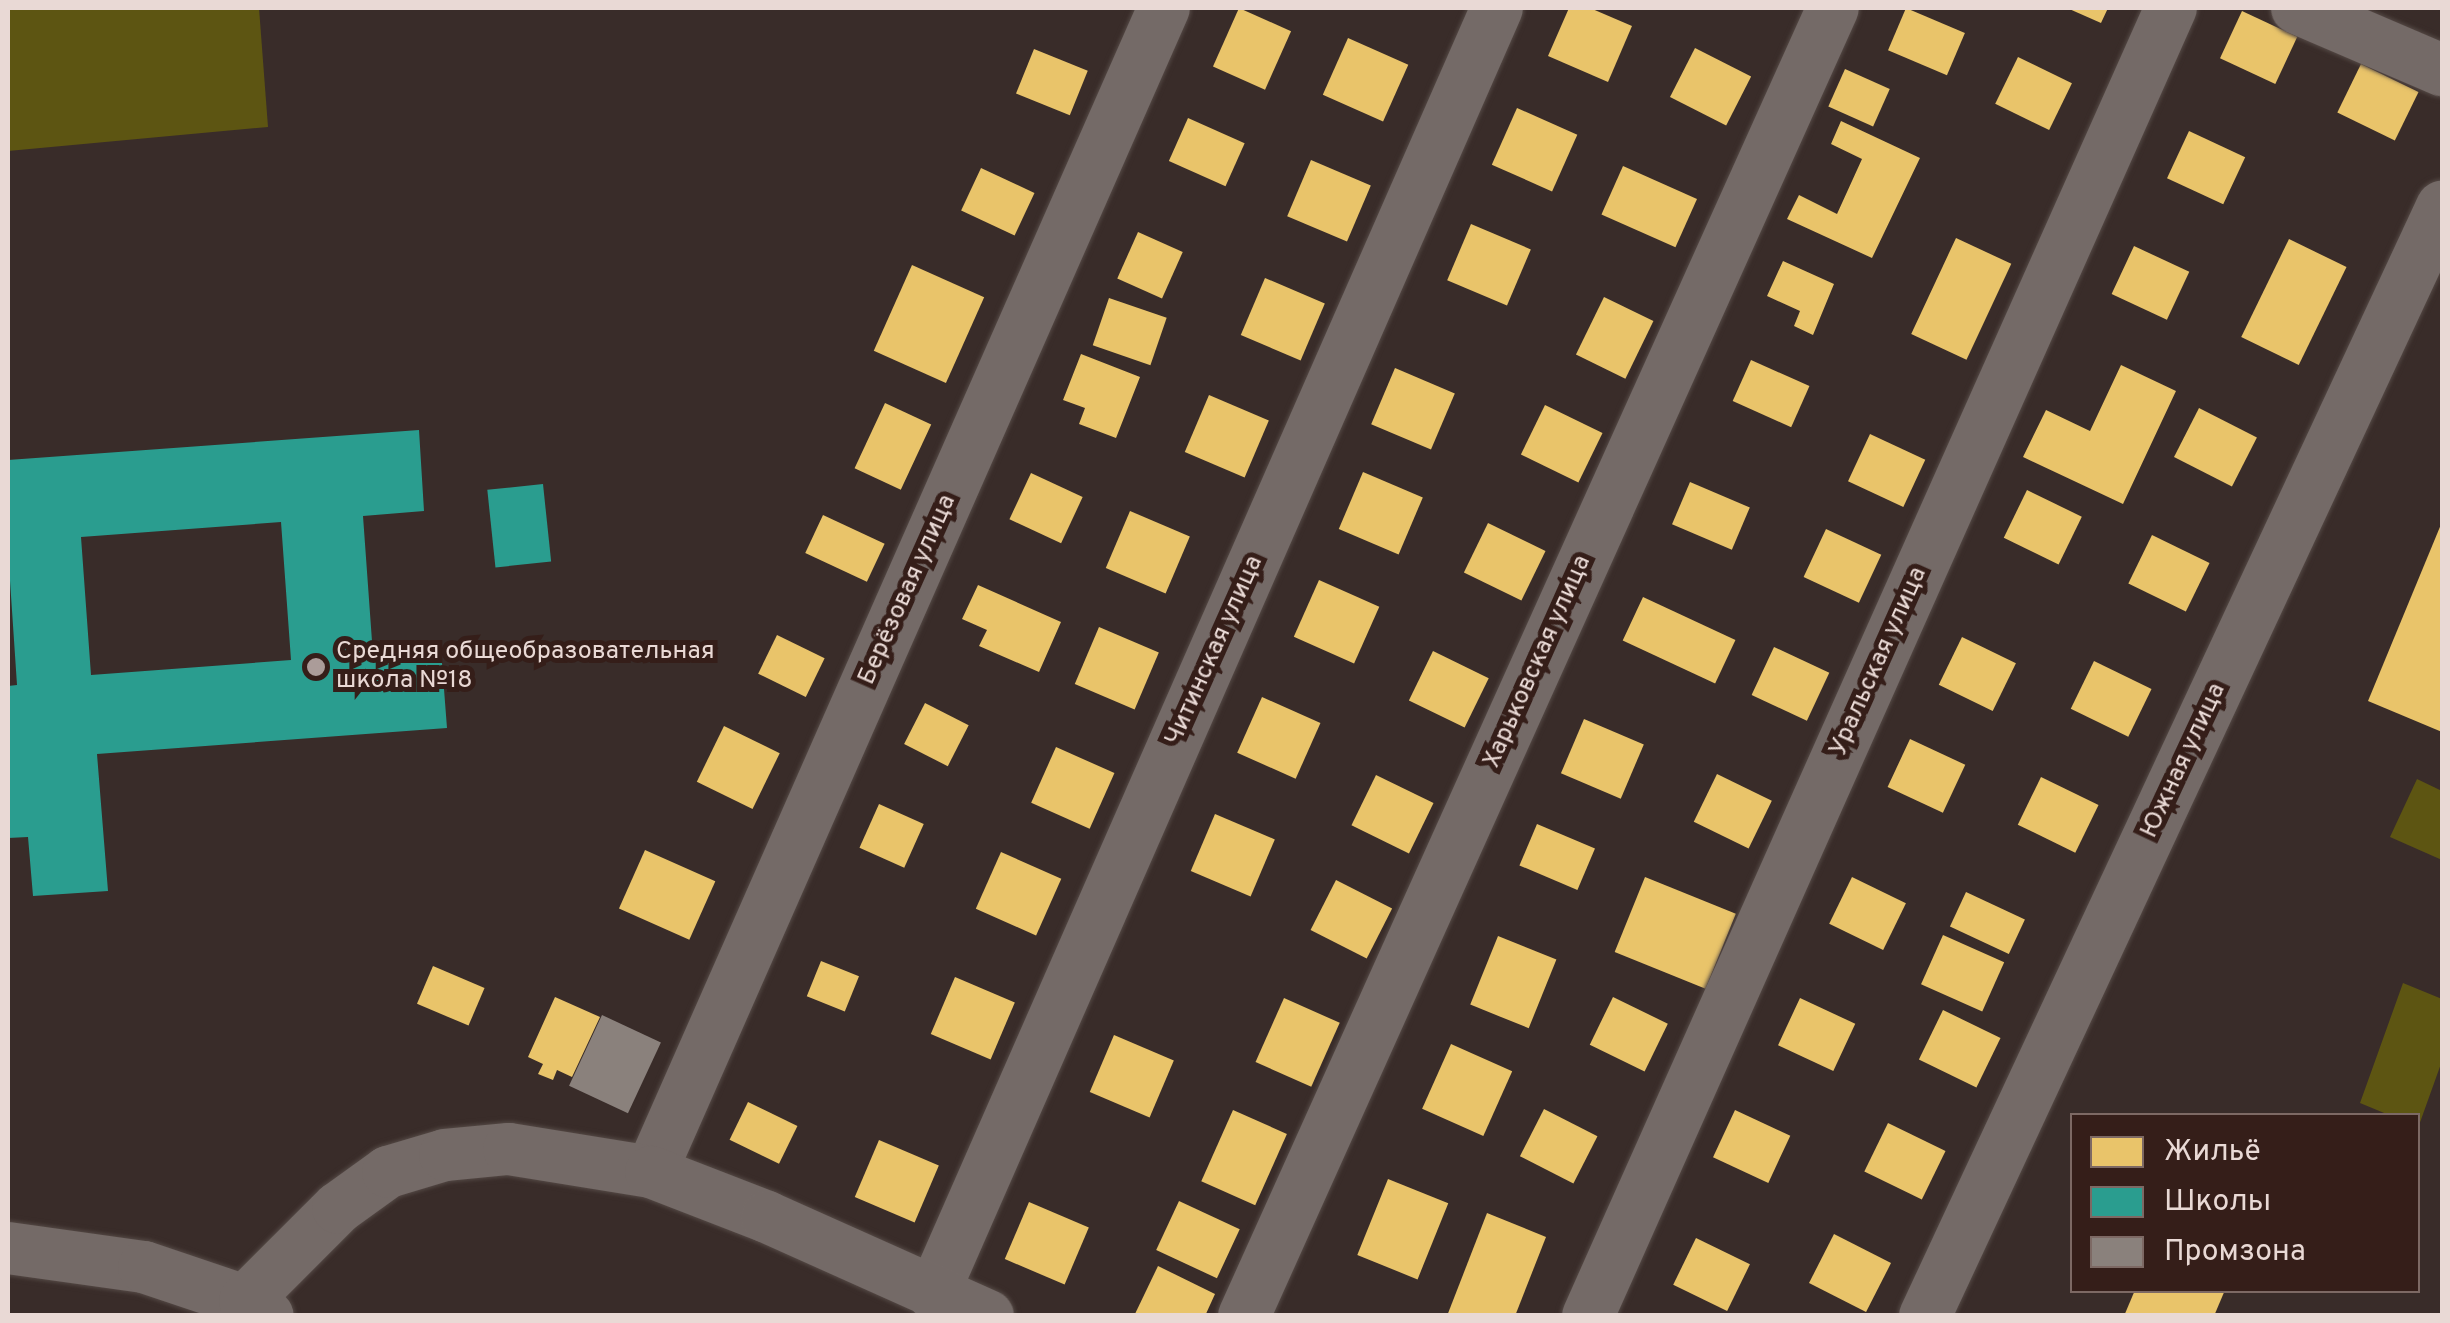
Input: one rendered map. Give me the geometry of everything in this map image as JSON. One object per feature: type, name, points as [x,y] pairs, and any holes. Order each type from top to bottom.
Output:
[{"type":"street","name":"Берёзовая улица","points":[[651,1172],[1164,8]]},
{"type":"street","name":"Читинская улица","points":[[932,1294],[1497,8]]},
{"type":"street","name":"Харьковская улица","points":[[1244,1316],[1832,8]]},
{"type":"street","name":"Уральская улица","points":[[1588,1316],[2171,8]]},
{"type":"street","points":[[2297,8],[2442,70]]},
{"type":"street","name":"Южная улица","points":[[1925,1316],[2442,208]]},
{"type":"street","points":[[8,1248],[144,1267],[256,1309],[338,1208],[388,1172],[444,1155],[509,1149],[651,1172],[767,1217],[988,1316]]},
{"type":"shaded area","points":[[8,8],[259,8],[268,127],[8,151]]},
{"type":"shaded area","points":[[2417,779],[2442,791],[2442,860],[2390,837]]},
{"type":"shaded area","points":[[2403,983],[2442,999],[2442,1061],[2420,1122],[2420,1113],[2384,1113],[2360,1103]]},
{"type":"building: Жильё","points":[[1239,8],[1291,31],[1265,90],[1213,66]]},
{"type":"building: Жильё","points":[[1569,8],[1590,8],[1632,26],[1608,82],[1548,56]]},
{"type":"building: Жильё","points":[[1906,8],[1965,33],[1947,75],[1888,50]]},
{"type":"building: Жильё","points":[[2067,8],[2108,8],[2101,23]]},
{"type":"building: Жильё","points":[[2242,11],[2297,37],[2275,84],[2220,58]]},
{"type":"building: Жильё","points":[[1348,38],[1408,65],[1383,121],[1323,95]]},
{"type":"building: Жильё","points":[[1695,48],[1751,77],[1726,126],[1670,97]]},
{"type":"building: Жильё","points":[[1034,49],[1088,71],[1070,115],[1016,94]]},
{"type":"building: Жильё","points":[[2018,57],[2072,83],[2049,130],[1995,104]]},
{"type":"building: Жильё","points":[[2361,64],[2419,92],[2395,141],[2337,113]]},
{"type":"building: Жильё","points":[[1845,69],[1890,89],[1873,126],[1828,106]]},
{"type":"building: Жильё","points":[[1517,108],[1577,135],[1552,191],[1492,165]]},
{"type":"building: Жильё","points":[[1188,118],[1245,143],[1226,186],[1169,161]]},
{"type":"building: Жильё","points":[[1841,121],[1920,158],[1872,258],[1787,219],[1799,195],[1837,214],[1862,159],[1831,144]]},
{"type":"building: Жильё","points":[[2189,131],[2245,157],[2223,204],[2167,178]]},
{"type":"building: Жильё","points":[[1311,160],[1371,185],[1347,242],[1287,216]]},
{"type":"building: Жильё","points":[[1623,166],[1697,199],[1675,247],[1601,214]]},
{"type":"building: Жильё","points":[[981,168],[1034,193],[1015,236],[961,211]]},
{"type":"building: Жильё","points":[[1471,224],[1531,249],[1507,306],[1447,280]]},
{"type":"building: Жильё","points":[[1138,232],[1183,252],[1162,299],[1117,279]]},
{"type":"building: Жильё","points":[[1956,238],[2011,264],[1966,360],[1911,334]]},
{"type":"building: Жильё","points":[[2289,239],[2347,267],[2299,365],[2241,337]]},
{"type":"building: Жильё","points":[[2134,246],[2189,272],[2167,320],[2112,294]]},
{"type":"building: Жильё","points":[[1783,261],[1834,284],[1813,335],[1794,326],[1800,311],[1767,296]]},
{"type":"building: Жильё","points":[[912,265],[984,297],[946,383],[874,351]]},
{"type":"building: Жильё","points":[[1265,278],[1325,303],[1301,360],[1241,335]]},
{"type":"building: Жильё","points":[[1604,297],[1653,321],[1625,379],[1576,355]]},
{"type":"building: Жильё","points":[[1109,298],[1167,318],[1150,365],[1093,345]]},
{"type":"building: Жильё","points":[[1081,354],[1140,377],[1116,438],[1079,424],[1085,408],[1063,400]]},
{"type":"building: Жильё","points":[[1751,360],[1809,386],[1791,427],[1733,401]]},
{"type":"building: Жильё","points":[[2121,365],[2176,391],[2123,504],[2023,457],[2046,410],[2090,431]]},
{"type":"building: Жильё","points":[[1395,368],[1455,393],[1431,450],[1371,424]]},
{"type":"building: Жильё","points":[[1209,395],[1269,420],[1245,477],[1185,452]]},
{"type":"building: Жильё","points":[[885,403],[931,425],[901,490],[855,468]]},
{"type":"building: Жильё","points":[[1545,405],[1603,433],[1578,482],[1521,454]]},
{"type":"building: Жильё","points":[[2199,408],[2257,438],[2232,487],[2174,457]]},
{"type":"building: Жильё","points":[[1870,434],[1925,460],[1903,507],[1848,481]]},
{"type":"building: Жильё","points":[[1363,472],[1423,497],[1399,554],[1339,529]]},
{"type":"building: Жильё","points":[[1031,473],[1083,497],[1061,543],[1009,519]]},
{"type":"building: Жильё","points":[[1690,482],[1750,507],[1732,550],[1672,524]]},
{"type":"building: Жильё","points":[[2027,490],[2082,517],[2059,564],[2004,538]]},
{"type":"building: Жильё","points":[[1130,511],[1190,536],[1166,593],[1106,568]]},
{"type":"building: Жильё","points":[[823,515],[885,544],[867,582],[805,553]]},
{"type":"building: Жильё","points":[[2442,522],[2442,732],[2368,701]]},
{"type":"building: Жильё","points":[[1488,523],[1546,551],[1521,600],[1464,572]]},
{"type":"building: Жильё","points":[[1826,529],[1881,555],[1859,603],[1804,577]]},
{"type":"building: Жильё","points":[[2152,535],[2210,563],[2186,612],[2128,584]]},
{"type":"building: Жильё","points":[[1319,580],[1379,607],[1354,663],[1294,637]]},
{"type":"building: Жильё","points":[[978,585],[1061,622],[1039,672],[979,646],[987,630],[962,619]]},
{"type":"building: Жильё","points":[[1643,597],[1735,640],[1715,684],[1623,641]]},
{"type":"building: Жильё","points":[[1099,627],[1159,652],[1135,709],[1075,684]]},
{"type":"building: Жильё","points":[[777,635],[825,658],[806,697],[758,674]]},
{"type":"building: Жильё","points":[[1962,637],[2016,663],[1993,711],[1939,685]]},
{"type":"building: Жильё","points":[[1774,647],[1829,673],[1807,721],[1752,695]]},
{"type":"building: Жильё","points":[[1433,651],[1489,678],[1465,728],[1409,700]]},
{"type":"building: Жильё","points":[[2094,661],[2152,689],[2128,737],[2071,709]]},
{"type":"building: Жильё","points":[[1262,697],[1320,723],[1296,779],[1237,753]]},
{"type":"building: Жильё","points":[[925,703],[969,725],[948,766],[904,744]]},
{"type":"building: Жильё","points":[[1584,719],[1644,744],[1621,799],[1561,773]]},
{"type":"building: Жильё","points":[[724,726],[780,753],[753,809],[697,782]]},
{"type":"building: Жильё","points":[[1910,739],[1965,765],[1943,813],[1888,787]]},
{"type":"building: Жильё","points":[[1056,747],[1114,773],[1090,829],[1031,803]]},
{"type":"building: Жильё","points":[[1717,774],[1772,801],[1749,848],[1694,822]]},
{"type":"building: Жильё","points":[[1376,775],[1434,803],[1409,853],[1351,825]]},
{"type":"building: Жильё","points":[[2041,777],[2099,805],[2075,853],[2018,825]]},
{"type":"building: Жильё","points":[[879,804],[924,824],[904,868],[859,848]]},
{"type":"building: Жильё","points":[[1215,814],[1275,839],[1251,896],[1191,871]]},
{"type":"building: Жильё","points":[[1537,824],[1595,849],[1577,890],[1519,865]]},
{"type":"building: Жильё","points":[[645,850],[715,881],[689,940],[619,908]]},
{"type":"building: Жильё","points":[[1001,852],[1061,879],[1036,935],[976,909]]},
{"type":"building: Жильё","points":[[1645,877],[1736,914],[1706,989],[1615,952]]},
{"type":"building: Жильё","points":[[1852,877],[1906,903],[1883,950],[1829,924]]},
{"type":"building: Жильё","points":[[1336,880],[1392,909],[1367,958],[1311,930]]},
{"type":"building: Жильё","points":[[1966,892],[2025,919],[2009,954],[1950,926]]},
{"type":"building: Жильё","points":[[1943,935],[2004,962],[1982,1012],[1921,984]]},
{"type":"building: Жильё","points":[[1498,936],[1556,960],[1529,1028],[1470,1005]]},
{"type":"building: Жильё","points":[[821,961],[859,976],[845,1012],[807,996]]},
{"type":"building: Жильё","points":[[433,966],[485,988],[469,1026],[417,1004]]},
{"type":"building: Жильё","points":[[955,977],[1015,1002],[991,1059],[931,1034]]},
{"type":"building: Жильё","points":[[555,997],[600,1017],[572,1077],[557,1070],[553,1080],[538,1074],[543,1064],[528,1057]]},
{"type":"building: Жильё","points":[[1613,997],[1668,1024],[1645,1071],[1590,1045]]},
{"type":"building: Жильё","points":[[1284,998],[1340,1023],[1311,1087],[1256,1062]]},
{"type":"building: Жильё","points":[[1800,998],[1855,1024],[1833,1071],[1778,1045]]},
{"type":"building: Жильё","points":[[1943,1010],[2001,1038],[1976,1087],[1919,1059]]},
{"type":"building: Жильё","points":[[1114,1035],[1174,1060],[1150,1117],[1090,1092]]},
{"type":"building: Жильё","points":[[1451,1044],[1512,1071],[1483,1136],[1422,1109]]},
{"type":"building: Жильё","points":[[748,1102],[797,1126],[779,1164],[730,1140]]},
{"type":"building: Жильё","points":[[1544,1109],[1597,1136],[1573,1183],[1520,1156]]},
{"type":"building: Жильё","points":[[1233,1110],[1287,1134],[1255,1205],[1201,1181]]},
{"type":"building: Жильё","points":[[1735,1110],[1790,1136],[1768,1183],[1713,1157]]},
{"type":"building: Жильё","points":[[1888,1123],[1946,1151],[1922,1200],[1864,1172]]},
{"type":"building: Жильё","points":[[879,1140],[939,1165],[915,1222],[855,1197]]},
{"type":"building: Жильё","points":[[1388,1179],[1448,1203],[1418,1279],[1357,1255]]},
{"type":"building: Жильё","points":[[1179,1201],[1240,1229],[1217,1278],[1156,1250]]},
{"type":"building: Жильё","points":[[1029,1202],[1089,1227],[1065,1284],[1005,1259]]},
{"type":"building: Жильё","points":[[1487,1213],[1546,1237],[1515,1316],[1447,1316]]},
{"type":"building: Жильё","points":[[1834,1234],[1891,1263],[1866,1312],[1809,1283]]},
{"type":"building: Жильё","points":[[1696,1238],[1750,1264],[1727,1311],[1673,1285]]},
{"type":"building: Жильё","points":[[1158,1266],[1215,1294],[1205,1316],[1134,1316]]},
{"type":"building: Жильё","points":[[2134,1293],[2224,1293],[2214,1316],[2124,1316]]},
{"type":"building: Школы","name":"Средняя общеобразовательная школа №18","points":[[419,430],[424,511],[363,516],[373,655],[441,650],[447,728],[97,754],[108,891],[33,896],[28,837],[8,838],[8,686],[17,685],[8,551],[8,460]],"holes":[[[281,522],[291,660],[91,675],[81,537]]]},
{"type":"building: Школы","points":[[543,484],[551,562],[495,567],[487,490]]},
{"type":"building: Промзона","points":[[602,1015],[661,1042],[628,1113],[569,1086]]},
{"type":"place","name":"Средняя общеобразовательная школа №18","points":[[316,667]]}]
